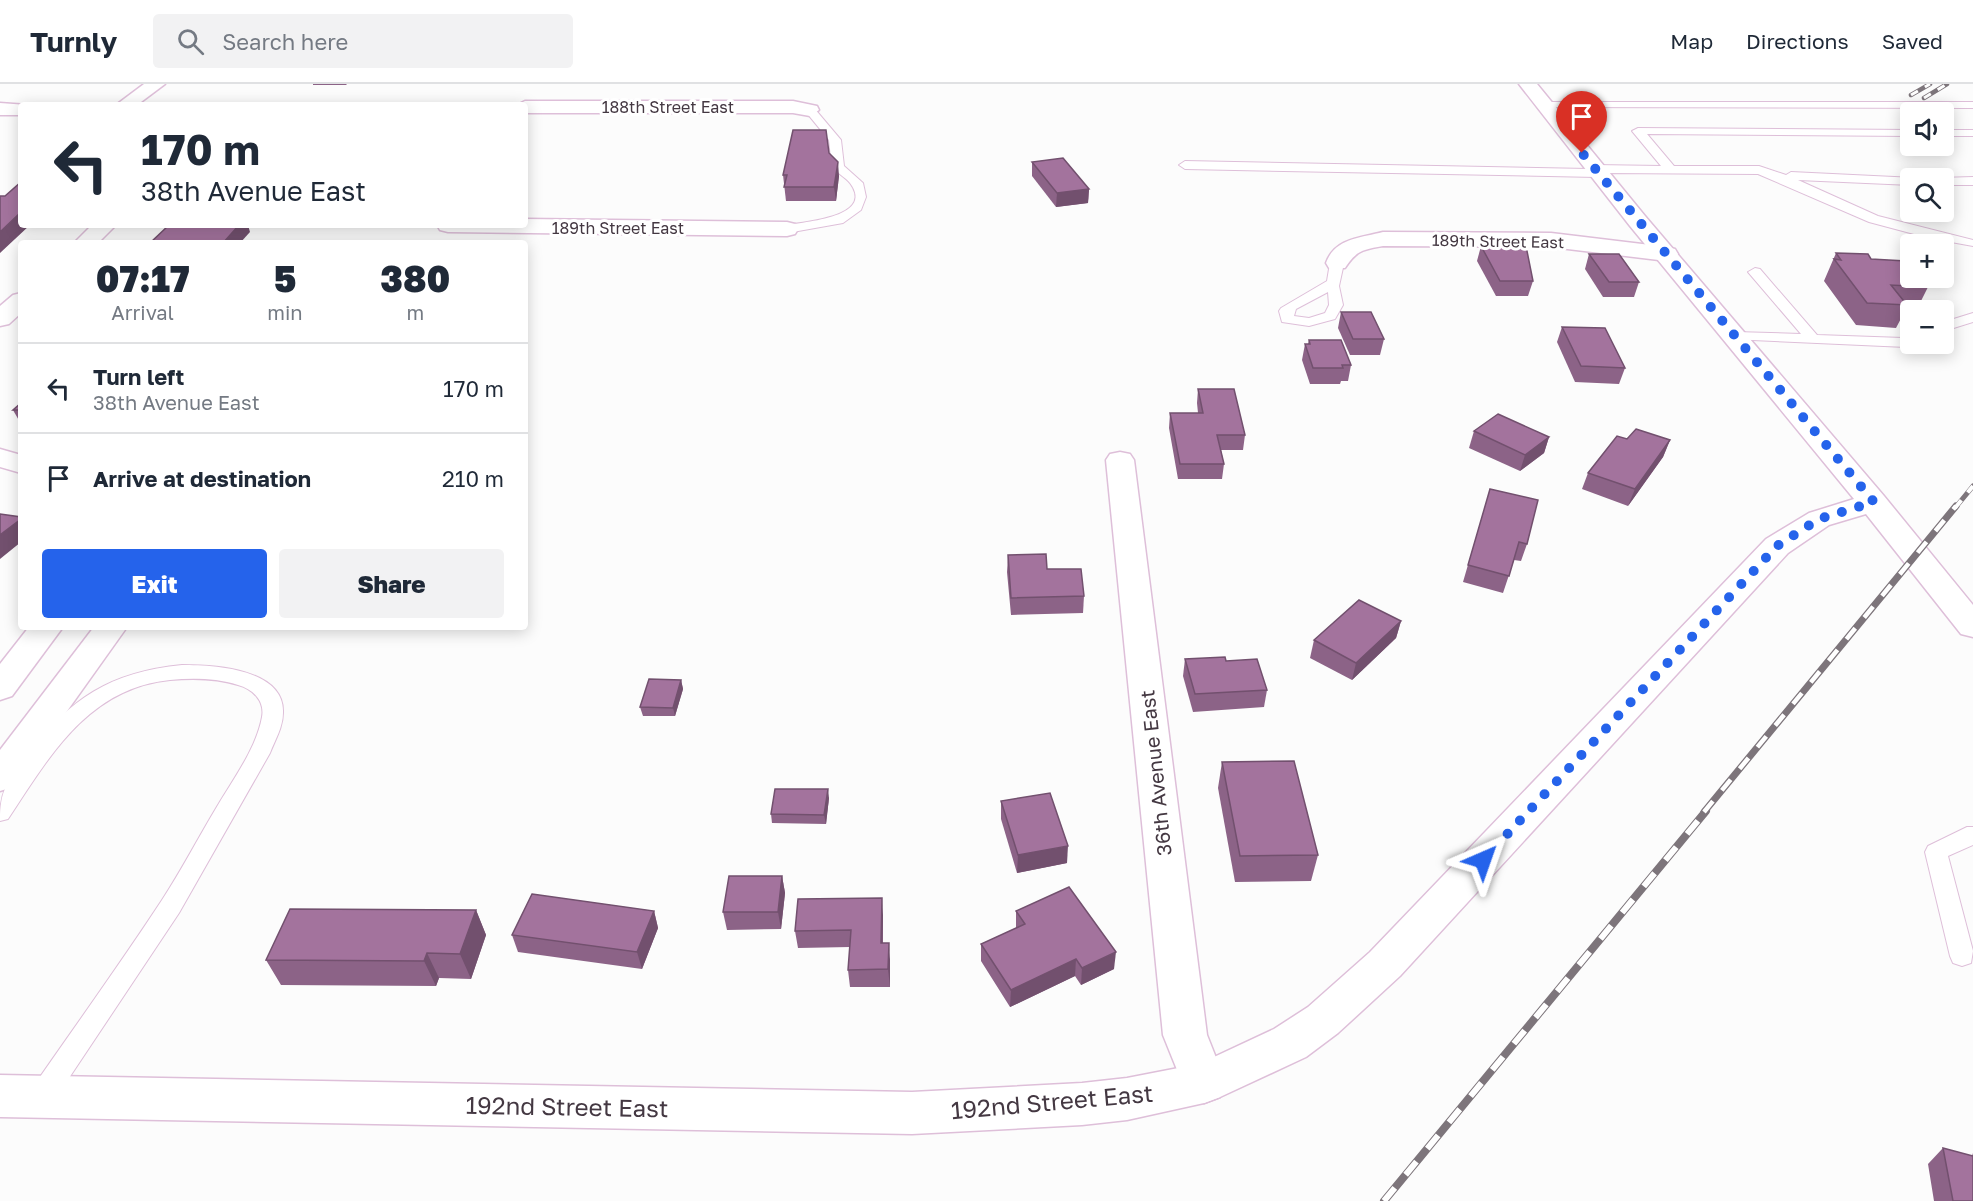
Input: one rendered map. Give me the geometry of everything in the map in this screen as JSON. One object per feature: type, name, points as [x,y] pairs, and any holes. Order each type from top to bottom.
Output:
[{"type":"street","points":[[132,102],[156,84]]},
{"type":"street","points":[[1528,84],[1596,171],[1874,502],[1973,626]]},
{"type":"street","name":"188th Street East","points":[[528,107],[794,107],[810,110]]},
{"type":"street","points":[[0,109],[18,109]]},
{"type":"street","name":"189th Street East","points":[[528,226],[787,229]]},
{"type":"street","points":[[88,240],[102,228]]},
{"type":"street","name":"189th Street East","points":[[1337,263],[1340,255],[1352,246],[1383,239],[1551,240],[1667,254]]},
{"type":"street","points":[[0,319],[18,303]]},
{"type":"street","points":[[0,457],[18,464]]},
{"type":"street","name":"36th Avenue East","points":[[1120,460],[1185,1035],[1204,1083]]},
{"type":"street","name":"192nd Street East","points":[[0,1096],[912,1113],[1093,1103],[1127,1099],[1204,1083],[1290,1043],[1323,1020],[1385,964],[1777,546],[1819,519],[1874,502]]},
{"type":"street","points":[[0,688],[46,630]]},
{"type":"street","points":[[0,777],[109,630]]},
{"type":"lane","points":[[1544,104],[1973,105]]},
{"type":"lane","points":[[787,229],[839,220],[857,209],[860,204],[857,183],[838,167],[835,140],[810,110]]},
{"type":"lane","points":[[1669,168],[1638,131],[1900,133]]},
{"type":"lane","points":[[1954,133],[1973,133]]},
{"type":"lane","points":[[1185,165],[1596,171],[1669,168],[1759,170],[1782,176],[1858,213],[1922,234],[1971,243]]},
{"type":"lane","points":[[1782,176],[1900,181]]},
{"type":"lane","points":[[1954,181],[1973,181]]},
{"type":"lane","points":[[1332,285],[1337,263]]},
{"type":"lane","points":[[1755,272],[1813,339]]},
{"type":"lane","points":[[1954,324],[1973,317]]},
{"type":"lane","points":[[1736,336],[1900,340]]},
{"type":"lane","points":[[0,813],[64,726],[86,705],[114,690],[140,679],[168,673],[197,671],[228,674],[253,682],[268,694],[273,709],[269,729],[259,753],[171,906],[42,1096]]},
{"type":"lane","points":[[1962,956],[1936,852],[1967,836],[1973,836]]},
{"type":"building","points":[[793,130],[826,130],[829,153],[838,162],[834,187],[784,187],[787,175],[783,175]]},
{"type":"building","points":[[1063,158],[1089,189],[1057,193],[1032,162]]},
{"type":"building","points":[[18,185],[18,215],[0,232],[0,196],[5,196]]},
{"type":"building","points":[[166,228],[236,228],[226,240],[153,240]]},
{"type":"building","points":[[1481,246],[1526,246],[1533,281],[1500,281]]},
{"type":"building","points":[[1836,253],[1868,254],[1871,259],[1900,261],[1900,285],[1891,285],[1903,300],[1900,300],[1900,305],[1867,303],[1834,259],[1841,260]]},
{"type":"building","points":[[1589,254],[1619,254],[1639,282],[1609,282]]},
{"type":"building","points":[[1341,312],[1371,312],[1384,339],[1353,339]]},
{"type":"building","points":[[1562,327],[1605,328],[1625,368],[1581,366]]},
{"type":"building","points":[[1309,340],[1341,340],[1351,365],[1342,365],[1343,368],[1313,368],[1305,344],[1310,344]]},
{"type":"building","points":[[1198,389],[1234,389],[1245,435],[1217,435],[1224,464],[1180,464],[1170,413],[1203,413]]},
{"type":"building","points":[[1498,414],[1549,437],[1525,455],[1474,431]]},
{"type":"building","points":[[1636,429],[1670,440],[1635,489],[1588,473],[1617,436],[1627,439]]},
{"type":"building","points":[[1490,489],[1538,500],[1527,544],[1519,542],[1509,576],[1468,565]]},
{"type":"building","points":[[0,514],[18,517],[18,521],[0,535]]},
{"type":"building","points":[[1046,554],[1047,569],[1081,569],[1084,596],[1011,598],[1008,555]]},
{"type":"building","points":[[1359,600],[1401,621],[1356,663],[1314,640]]},
{"type":"building","points":[[1225,657],[1226,661],[1257,659],[1267,690],[1195,694],[1185,659]]},
{"type":"building","points":[[649,679],[681,680],[673,708],[640,707]]},
{"type":"building","points":[[1294,761],[1318,855],[1240,856],[1222,762]]},
{"type":"building","points":[[775,789],[828,789],[824,815],[771,814]]},
{"type":"building","points":[[1050,793],[1068,846],[1018,855],[1001,801]]},
{"type":"building","points":[[729,876],[782,876],[778,912],[723,912]]},
{"type":"building","points":[[1069,887],[1116,952],[1082,968],[1076,959],[1011,990],[981,944],[1025,924],[1016,911]]},
{"type":"building","points":[[532,894],[654,911],[637,952],[512,935]]},
{"type":"building","points":[[882,898],[881,943],[889,943],[888,969],[848,970],[851,930],[795,931],[798,899]]},
{"type":"building","points":[[290,909],[476,910],[460,954],[427,953],[424,961],[266,960]]},
{"type":"building","points":[[1943,1148],[1973,1156],[1973,1201],[1953,1201]]},
{"type":"railway","points":[[1911,95],[1930,84]]},
{"type":"railway","points":[[1924,98],[1947,84]]},
{"type":"railway","points":[[1955,508],[1973,486]]},
{"type":"railway","points":[[1704,812],[1956,506]]},
{"type":"railway","points":[[1384,1201],[1706,811]]},
{"type":"route","points":[[1483,860],[1777,546],[1819,519],[1874,502],[1582,153]]}]
